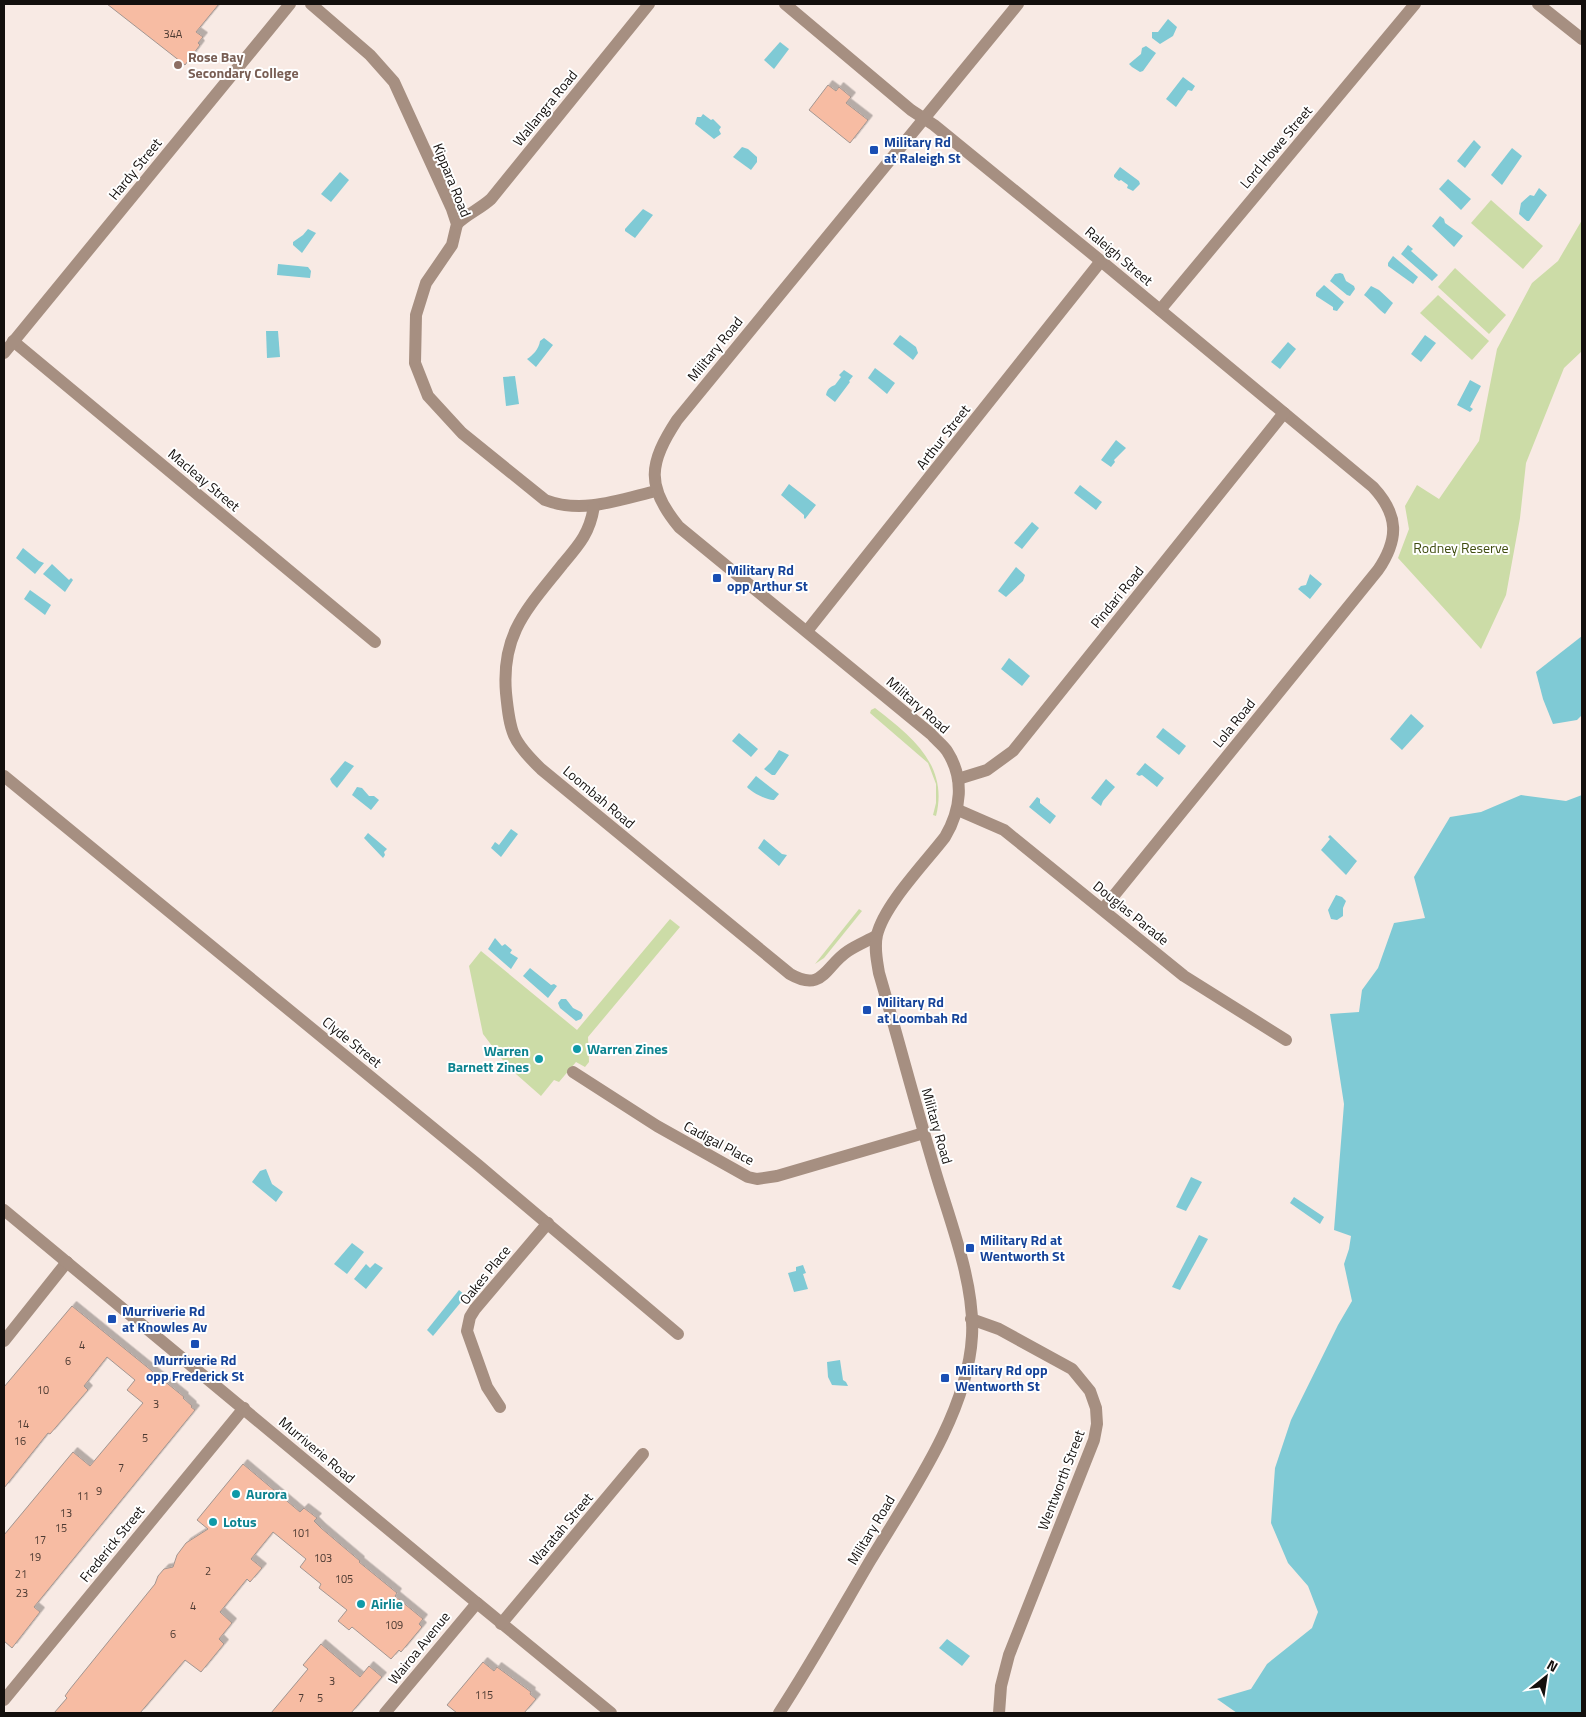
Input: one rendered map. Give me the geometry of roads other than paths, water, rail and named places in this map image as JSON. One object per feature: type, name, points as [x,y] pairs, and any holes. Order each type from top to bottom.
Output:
[{"type":"street","name":"Hardy Street","points":[[4,353],[290,4]]},
{"type":"street","name":"Kippara Road","points":[[311,4],[370,55],[394,82],[452,209],[456,224],[452,245],[426,283],[416,315],[415,363],[428,396],[462,433],[540,496],[558,505],[594,506],[656,491]]},
{"type":"street","name":"Wallangra Road","points":[[456,224],[466,215],[480,208],[491,199],[649,4]]},
{"type":"street","name":"Raleigh Street","points":[[785,4],[911,110],[924,118],[1102,261],[1373,488],[1384,499],[1391,512],[1393,522],[1392,545],[1388,556]]},
{"type":"street","name":"Military Road","points":[[779,1713],[918,1481],[951,1418],[968,1368],[972,1333],[968,1285],[879,973],[876,953],[876,936],[890,907],[952,824],[958,810],[958,779],[953,762],[946,750],[931,734],[686,534],[660,501],[654,480],[662,442],[676,420],[1018,4]]},
{"type":"street","name":"Lord Howe Street","points":[[1160,310],[1415,4]]},
{"type":"street","points":[[1538,4],[1582,39]]},
{"type":"street","name":"Arthur Street","points":[[807,631],[1102,261]]},
{"type":"street","name":"Macleay Street","points":[[13,341],[375,642]]},
{"type":"street","name":"Pindari Road","points":[[958,779],[987,770],[1013,751],[1284,413]]},
{"type":"street","name":"Loombah Road","points":[[594,506],[592,520],[586,536],[528,606],[515,628],[507,655],[505,682],[511,732],[524,752],[541,769],[790,974],[805,981],[821,977],[848,951],[876,936]]},
{"type":"street","name":"Lola Road","points":[[1103,909],[1388,556]]},
{"type":"street","name":"Clyde Street","points":[[4,776],[548,1223],[678,1334]]},
{"type":"street","name":"Douglas Parade","points":[[958,810],[1004,830],[1184,976],[1286,1040]]},
{"type":"street","name":"Cadigal Place","points":[[573,1072],[657,1126],[748,1177],[777,1176],[924,1133]]},
{"type":"street","name":"Murriverie Road","points":[[4,1210],[501,1624],[611,1713]]},
{"type":"street","name":"Oakes Place","points":[[500,1407],[487,1387],[480,1370],[467,1331],[468,1324],[475,1309],[548,1223]]},
{"type":"street","points":[[4,1341],[68,1262]]},
{"type":"street","name":"Wentworth Street","points":[[971,1319],[999,1328],[1072,1369],[1090,1391],[1096,1408],[1097,1424],[1094,1440],[1009,1655],[1001,1686],[999,1713]]},
{"type":"street","name":"Frederick Street","points":[[4,1700],[244,1408]]},
{"type":"street","name":"Waratah Street","points":[[501,1624],[643,1454]]},
{"type":"street","name":"Wairoa Avenue","points":[[385,1713],[477,1603]]},
{"type":"water","points":[[1168,19],[1177,27],[1173,36],[1160,44],[1152,38],[1152,32],[1158,32]]},
{"type":"water","points":[[780,42],[789,49],[774,69],[764,60]]},
{"type":"water","points":[[1146,46],[1156,53],[1143,71],[1140,72],[1129,64],[1141,54],[1142,48]]},
{"type":"water","points":[[1183,77],[1195,86],[1192,91],[1188,90],[1176,107],[1166,99]]},
{"type":"water","points":[[703,114],[711,120],[713,119],[721,127],[719,130],[721,134],[714,139],[695,124],[697,117],[701,117]]},
{"type":"water","points":[[1474,140],[1481,147],[1465,168],[1457,161]]},
{"type":"water","points":[[742,147],[748,149],[757,157],[757,162],[751,170],[733,157]]},
{"type":"water","points":[[1512,148],[1522,156],[1502,185],[1491,175]]},
{"type":"water","points":[[1120,167],[1139,181],[1140,184],[1133,191],[1127,188],[1128,185],[1114,177]]},
{"type":"water","points":[[340,172],[349,180],[331,202],[321,194]]},
{"type":"water","points":[[1448,179],[1471,199],[1461,210],[1439,189]]},
{"type":"water","points":[[1539,188],[1547,195],[1529,221],[1527,221],[1519,214],[1521,203],[1530,195],[1534,196]]},
{"type":"water","points":[[643,209],[653,215],[635,238],[625,229]]},
{"type":"water","points":[[1440,216],[1444,219],[1445,223],[1463,236],[1454,247],[1432,226]]},
{"type":"water","points":[[308,229],[316,233],[302,253],[293,245],[293,242]]},
{"type":"water","points":[[1408,245],[1413,249],[1411,251],[1438,275],[1432,281],[1401,254]]},
{"type":"water","points":[[1393,256],[1418,277],[1413,284],[1388,266]]},
{"type":"water","points":[[278,264],[308,267],[311,271],[310,278],[277,275]]},
{"type":"water","points":[[1335,274],[1343,274],[1346,281],[1354,286],[1355,289],[1350,296],[1330,281]]},
{"type":"water","points":[[1324,285],[1344,302],[1337,311],[1333,310],[1333,307],[1316,296],[1316,293]]},
{"type":"water","points":[[1371,286],[1379,290],[1393,303],[1385,314],[1364,295]]},
{"type":"water","points":[[266,331],[278,331],[280,357],[267,358]]},
{"type":"water","points":[[900,335],[916,347],[918,353],[913,360],[893,344]]},
{"type":"water","points":[[1425,335],[1436,343],[1421,362],[1411,354]]},
{"type":"water","points":[[544,338],[553,345],[536,367],[527,359],[535,352],[540,341]]},
{"type":"water","points":[[1288,342],[1296,349],[1280,369],[1271,362]]},
{"type":"water","points":[[875,368],[895,383],[887,394],[868,378]]},
{"type":"water","points":[[844,370],[853,376],[835,402],[826,393],[829,388],[835,385],[841,377],[839,375]]},
{"type":"water","points":[[515,376],[519,404],[506,406],[503,377]]},
{"type":"water","points":[[1470,380],[1481,386],[1470,407],[1473,409],[1470,412],[1457,405]]},
{"type":"water","points":[[1116,440],[1126,448],[1114,460],[1115,462],[1111,467],[1101,460]]},
{"type":"water","points":[[789,484],[816,505],[805,519],[804,515],[781,495]]},
{"type":"water","points":[[1080,485],[1102,502],[1096,510],[1074,493]]},
{"type":"water","points":[[1032,522],[1039,528],[1022,549],[1014,543]]},
{"type":"water","points":[[23,548],[44,563],[35,574],[16,558]]},
{"type":"water","points":[[52,564],[69,580],[71,578],[73,580],[65,592],[43,574]]},
{"type":"water","points":[[1016,567],[1025,575],[1023,581],[1006,597],[998,591]]},
{"type":"water","points":[[1310,574],[1322,584],[1310,599],[1298,589],[1306,585]]},
{"type":"water","points":[[30,590],[51,605],[45,615],[24,599]]},
{"type":"water","points":[[1582,636],[1582,715],[1577,720],[1553,724],[1543,699],[1536,672]]},
{"type":"water","points":[[1009,658],[1030,676],[1022,686],[1001,669]]},
{"type":"water","points":[[1411,714],[1424,726],[1402,750],[1390,739]]},
{"type":"water","points":[[1163,728],[1186,746],[1179,755],[1156,737]]},
{"type":"water","points":[[739,733],[758,749],[751,757],[732,741]]},
{"type":"water","points":[[779,750],[789,755],[775,775],[772,775],[764,769]]},
{"type":"water","points":[[345,761],[354,766],[337,788],[330,779]]},
{"type":"water","points":[[1145,763],[1164,778],[1157,787],[1142,775],[1136,774]]},
{"type":"water","points":[[756,776],[779,794],[774,800],[760,796],[747,787]]},
{"type":"water","points":[[1106,779],[1115,787],[1101,806],[1091,798]]},
{"type":"water","points":[[357,787],[362,788],[369,796],[374,796],[379,800],[371,810],[352,795]]},
{"type":"water","points":[[1521,795],[1566,801],[1582,795],[1582,1713],[1237,1713],[1217,1699],[1251,1689],[1267,1664],[1312,1628],[1318,1612],[1308,1586],[1288,1563],[1271,1523],[1275,1468],[1291,1420],[1338,1325],[1352,1301],[1344,1264],[1351,1236],[1334,1230],[1344,1104],[1330,1014],[1359,1012],[1362,990],[1378,968],[1394,923],[1425,918],[1414,877],[1450,817],[1481,812]]},
{"type":"water","points":[[1037,797],[1040,799],[1040,803],[1056,816],[1050,824],[1029,807]]},
{"type":"water","points":[[511,829],[518,834],[501,857],[491,848],[495,842],[499,845]]},
{"type":"water","points":[[368,833],[387,849],[384,852],[383,858],[364,838]]},
{"type":"water","points":[[1330,835],[1357,861],[1346,875],[1321,850],[1330,839],[1328,837]]},
{"type":"water","points":[[764,839],[782,854],[787,855],[779,866],[758,848]]},
{"type":"water","points":[[1336,895],[1346,901],[1343,908],[1343,916],[1337,920],[1331,919],[1328,910]]},
{"type":"water","points":[[495,938],[502,946],[505,944],[512,950],[510,953],[518,958],[511,969],[488,949]]},
{"type":"water","points":[[530,968],[551,985],[557,986],[548,998],[523,976]]},
{"type":"water","points":[[561,999],[566,999],[573,1008],[581,1012],[583,1015],[581,1019],[576,1021],[560,1008],[558,1003]]},
{"type":"water","points":[[266,1169],[272,1184],[283,1192],[276,1202],[252,1182],[260,1171]]},
{"type":"water","points":[[1191,1177],[1202,1182],[1186,1211],[1176,1207]]},
{"type":"water","points":[[1294,1197],[1324,1217],[1320,1224],[1290,1203]]},
{"type":"water","points":[[1199,1235],[1208,1239],[1180,1290],[1172,1287]]},
{"type":"water","points":[[352,1243],[364,1252],[347,1274],[334,1264]]},
{"type":"water","points":[[375,1263],[383,1268],[366,1289],[354,1279],[366,1264],[370,1268]]},
{"type":"water","points":[[803,1265],[806,1273],[803,1274],[808,1289],[794,1292],[788,1273],[796,1271],[796,1267]]},
{"type":"water","points":[[459,1290],[466,1296],[433,1336],[427,1330]]},
{"type":"water","points":[[840,1360],[843,1380],[848,1386],[832,1385],[828,1377],[827,1362]]},
{"type":"water","points":[[947,1639],[970,1656],[962,1666],[939,1648]]},
{"type":"place","name":"Rose Bay Secondary College","points":[[178,65]]},
{"type":"place","name":"Military Rd at Raleigh St","points":[[874,150]]},
{"type":"place","name":"Military Rd opp Arthur St","points":[[717,578]]},
{"type":"place","name":"Military Rd at Loombah Rd","points":[[867,1010]]},
{"type":"place","name":"Warren Zines","points":[[577,1049]]},
{"type":"place","name":"Warren Barnett Zines","points":[[539,1059]]},
{"type":"place","name":"Military Rd at Wentworth St","points":[[970,1248]]},
{"type":"place","name":"Murriverie Rd at Knowles Av","points":[[112,1319]]},
{"type":"place","name":"Murriverie Rd opp Frederick St","points":[[195,1344]]},
{"type":"place","name":"Military Rd opp Wentworth St","points":[[945,1378]]},
{"type":"place","name":"Aurora","points":[[236,1494]]},
{"type":"place","name":"Lotus","points":[[213,1522]]},
{"type":"place","name":"Airlie","points":[[361,1604]]},
{"type":"park label","name":"Rodney Reserve","points":[[1461,548]]}]
